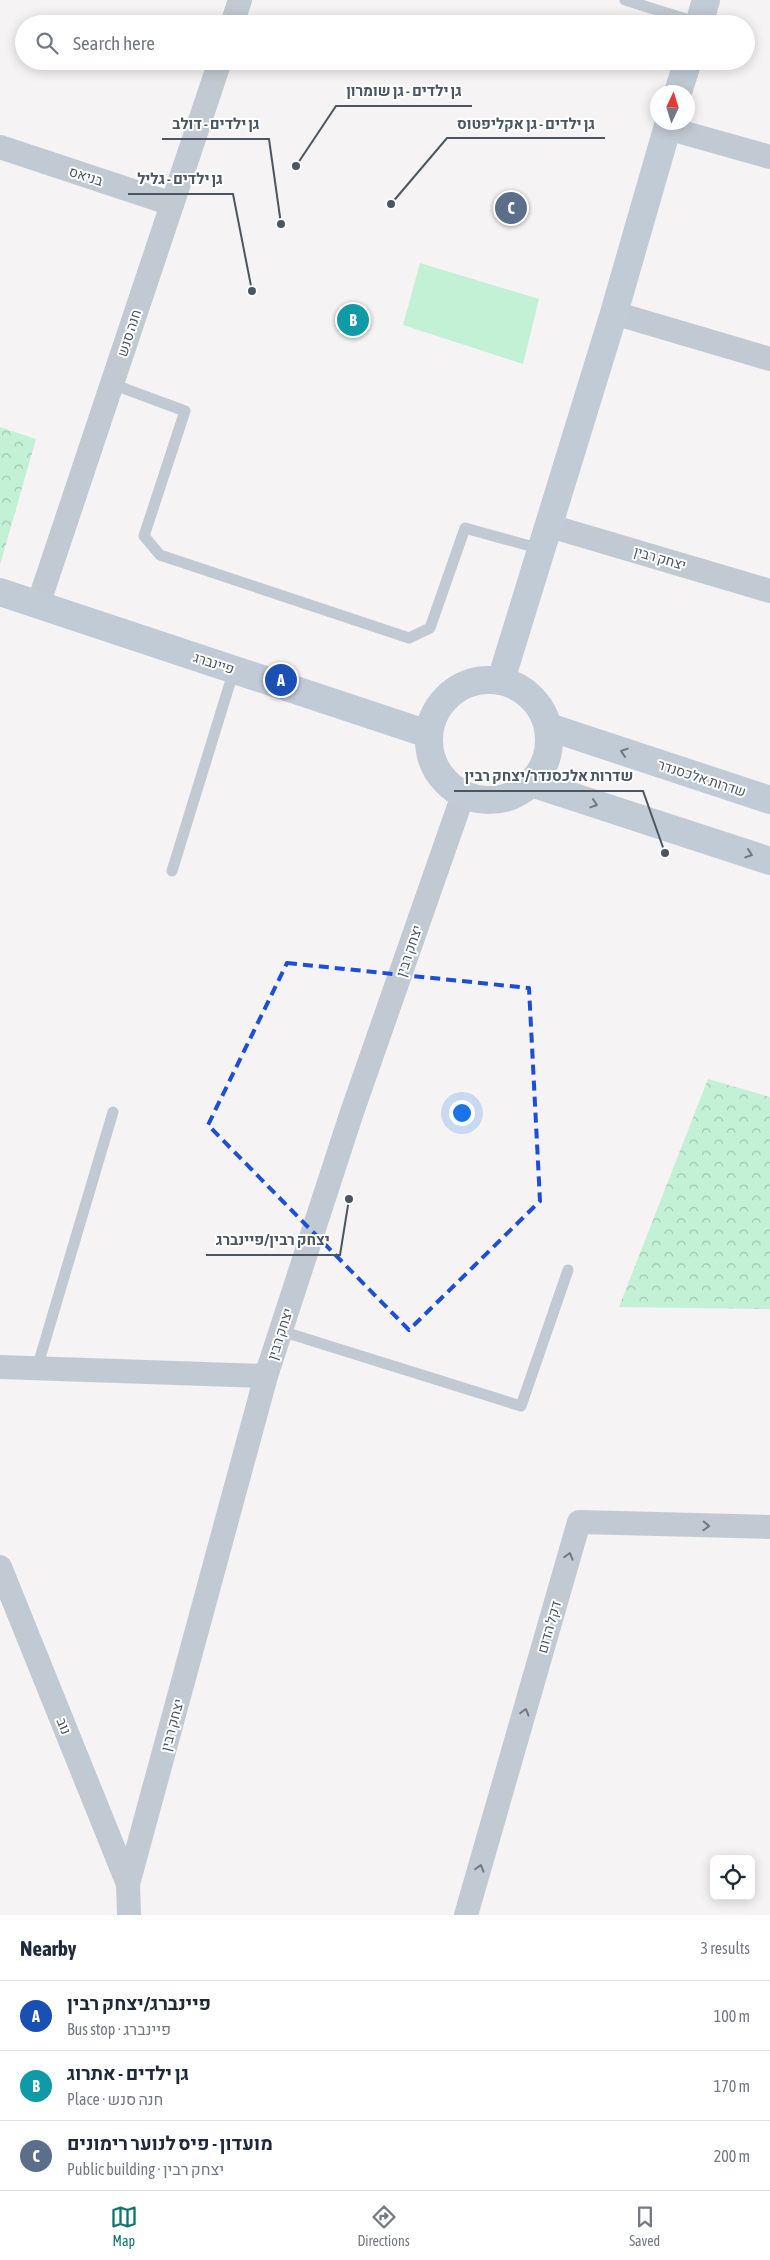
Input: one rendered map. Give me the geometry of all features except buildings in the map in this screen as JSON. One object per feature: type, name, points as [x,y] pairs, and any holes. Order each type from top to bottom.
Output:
[{"type":"street","points":[[235,15],[240,0]]},
{"type":"street","name":"חנה סנש","points":[[38,605],[217,70]]},
{"type":"street","points":[[680,85],[685,70]]},
{"type":"street","points":[[501,680],[614,313],[667,130]]},
{"type":"street","points":[[684,130],[770,157]]},
{"type":"street","name":"בניאס","points":[[0,147],[172,204]]},
{"type":"street","points":[[614,313],[770,359]]},
{"type":"street","name":"יצחק רבין","points":[[546,537],[770,591]]},
{"type":"street","name":"פיינברג","points":[[0,592],[428,734]]},
{"type":"street","points":[[481,680],[501,680],[518,686],[532,697],[542,711],[548,727],[549,747],[544,767],[531,783],[516,794],[499,800],[481,800],[464,794],[448,784],[436,770],[430,752],[428,734],[434,714],[445,698],[462,685],[481,680]]},
{"type":"street","name":"שדרות אלכסנדר","points":[[548,727],[770,800]]},
{"type":"street","points":[[531,783],[770,861]]},
{"type":"street","name":"יצחק רבין","points":[[128,1884],[266,1376],[352,1112],[464,794]]},
{"type":"street","points":[[0,1367],[266,1376]]},
{"type":"street","name":"דקל הדום","points":[[466,1915],[579,1522],[770,1527]]},
{"type":"street","name":"נוב","points":[[0,1567],[128,1884]]},
{"type":"street","points":[[128,1884],[129,1915]]},
{"type":"lane","points":[[625,0],[702,15]]},
{"type":"lane","points":[[112,384],[186,411],[144,536],[160,555],[409,638],[430,628],[465,528],[546,537]]},
{"type":"lane","points":[[172,872],[234,670]]},
{"type":"lane","points":[[37,1368],[113,1112]]},
{"type":"lane","points":[[281,1331],[522,1406],[568,1270]]},
{"type":"highlighted area","points":[[287,963],[529,988],[540,1201],[409,1330],[208,1125]]},
{"type":"green space","points":[[420,263],[539,299],[523,364],[403,325]]},
{"type":"green space","points":[[0,427],[36,439],[0,565]]},
{"type":"green space","points":[[708,1079],[770,1097],[770,1309],[619,1307]]},
{"type":"place","name":"גן ילדים - גן שומרון","points":[[296,166]]},
{"type":"place","name":"גן ילדים - גן אקליפטוס","points":[[391,204]]},
{"type":"place","name":"מועדון - פיס לנוער רימונים","points":[[511,208]]},
{"type":"place","name":"גן ילדים - דולב","points":[[281,224]]},
{"type":"place","name":"גן ילדים - גליל","points":[[252,291]]},
{"type":"place","name":"גן ילדים - אתרוג","points":[[353,320]]},
{"type":"place","name":"פיינברג/יצחק רבין","points":[[281,680]]},
{"type":"place","name":"שדרות אלכסנדר/יצחק רבין","points":[[665,853]]},
{"type":"place","name":"יצחק רבין/פיינברג","points":[[349,1199]]}]
